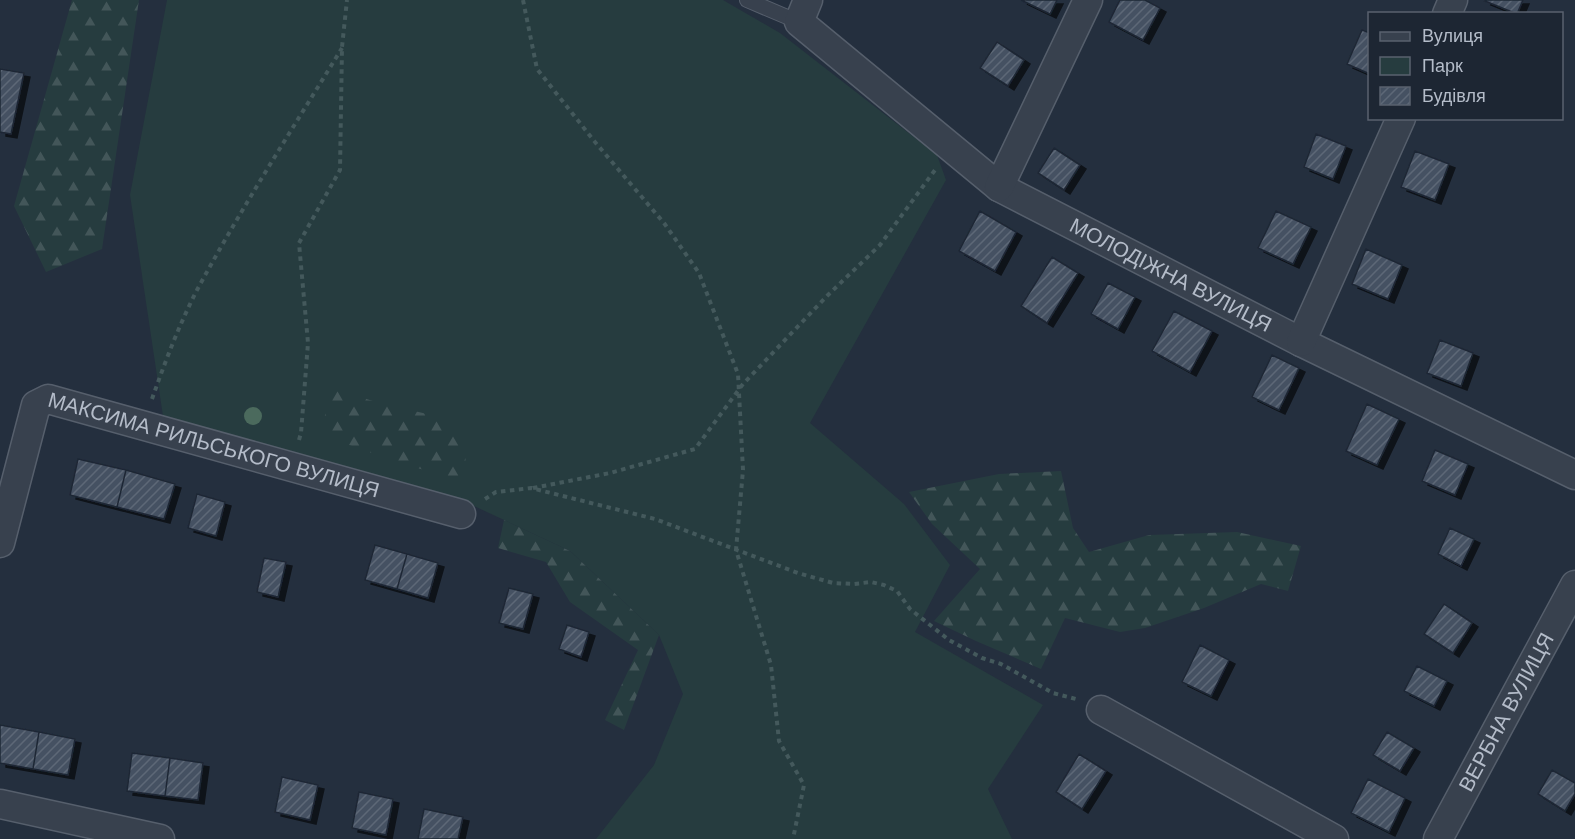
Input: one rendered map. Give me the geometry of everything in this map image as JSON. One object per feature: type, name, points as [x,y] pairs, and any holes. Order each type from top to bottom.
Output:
[{"type":"street","points":[[999,187],[1088,0]]},
{"type":"street","name":"МОЛОДІЖНА ВУЛИЦЯ","points":[[804,11],[952,148],[999,187],[1301,342],[1575,475]]},
{"type":"street","points":[[1301,342],[1400,120]]},
{"type":"street","name":"МАКСИМА РИЛЬСЬКОГО ВУЛИЦЯ","points":[[0,543],[36,405],[48,399],[461,514]]},
{"type":"street","name":"ВЕРБНА ВУЛИЦЯ","points":[[1438,839],[1575,585]]},
{"type":"street","points":[[1101,710],[1334,839]]},
{"type":"street","points":[[0,804],[160,839]]},
{"type":"lane","points":[[747,0],[804,11]]},
{"type":"path","points":[[293,467],[301,433],[308,343],[298,243],[340,170],[342,47],[346,0]]},
{"type":"path","points":[[523,0],[537,69],[664,223],[699,273],[738,374],[743,470],[736,550],[771,665],[779,741],[804,785],[793,839]]},
{"type":"path","points":[[143,425],[166,360],[196,292],[248,201],[342,47]]},
{"type":"path","points":[[461,514],[496,492],[531,489],[610,473],[695,449],[739,390],[828,295],[880,246],[952,148]]},
{"type":"path","points":[[531,489],[655,519],[798,573],[833,583],[871,582],[884,585],[897,591],[910,609],[949,640],[982,658],[1001,664],[1053,693],[1080,700],[1101,710]]},
{"type":"green space","points":[[72,0],[139,0],[102,249],[46,272],[14,206]]},
{"type":"green space","points":[[167,0],[723,0],[780,33],[937,155],[946,180],[810,423],[904,504],[950,565],[915,632],[1043,705],[988,789],[1012,839],[596,839],[654,765],[683,694],[659,635],[570,551],[457,498],[163,416],[130,195]]},
{"type":"green space","points":[[335,389],[376,402],[461,422],[468,481],[409,466],[318,434]]},
{"type":"green space","points":[[1061,471],[1073,528],[1089,552],[1149,535],[1237,532],[1301,546],[1288,591],[1261,584],[1204,608],[1145,628],[1120,632],[1065,618],[1041,669],[934,621],[980,569],[932,524],[909,492],[999,474]]},
{"type":"green space","points":[[504,520],[570,551],[659,635],[624,730],[605,720],[638,650],[570,602],[546,562],[498,548]]},
{"type":"building","points":[[1021,0],[1057,0],[1050,14]]},
{"type":"building","points":[[1120,0],[1145,0],[1160,8],[1143,40],[1109,22]]},
{"type":"building","points":[[1523,0],[1518,12],[1512,12],[1485,1]]},
{"type":"building","points":[[1362,30],[1368,32],[1368,73],[1347,64]]},
{"type":"building","points":[[997,42],[1024,60],[1008,86],[980,68]]},
{"type":"building","points":[[0,69],[24,73],[11,134],[0,132]]},
{"type":"building","points":[[1316,134],[1346,146],[1333,179],[1304,167]]},
{"type":"building","points":[[1054,148],[1080,165],[1064,190],[1038,173]]},
{"type":"building","points":[[1415,151],[1449,164],[1435,200],[1401,187]]},
{"type":"building","points":[[980,211],[1016,232],[995,271],[959,251]]},
{"type":"building","points":[[1276,211],[1311,227],[1293,264],[1258,248]]},
{"type":"building","points":[[1366,249],[1402,265],[1388,299],[1352,284]]},
{"type":"building","points":[[1052,257],[1078,273],[1047,323],[1021,306]]},
{"type":"building","points":[[1108,283],[1135,297],[1118,329],[1091,314]]},
{"type":"building","points":[[1174,311],[1212,331],[1190,372],[1152,351]]},
{"type":"building","points":[[1440,340],[1473,353],[1461,386],[1427,373]]},
{"type":"building","points":[[1272,355],[1299,368],[1279,410],[1252,397]]},
{"type":"building","points":[[1367,404],[1399,419],[1377,465],[1346,451]]},
{"type":"building","points":[[1435,450],[1468,464],[1455,495],[1422,481]]},
{"type":"building","points":[[78,459],[126,470],[117,507],[70,495]]},
{"type":"building","points":[[126,470],[175,484],[164,519],[117,507]]},
{"type":"building","points":[[197,494],[225,502],[216,536],[188,528]]},
{"type":"building","points":[[1450,528],[1474,539],[1461,566],[1438,554]]},
{"type":"building","points":[[375,545],[407,554],[397,589],[365,580]]},
{"type":"building","points":[[407,554],[438,563],[428,598],[397,589]]},
{"type":"building","points":[[264,558],[286,562],[278,597],[257,592]]},
{"type":"building","points":[[509,588],[533,594],[523,629],[499,623]]},
{"type":"building","points":[[1444,604],[1472,623],[1453,653],[1424,634]]},
{"type":"building","points":[[567,625],[589,632],[581,657],[559,649]]},
{"type":"building","points":[[1200,645],[1229,660],[1211,696],[1182,682]]},
{"type":"building","points":[[1417,666],[1447,681],[1434,706],[1404,691]]},
{"type":"building","points":[[0,725],[39,732],[33,769],[0,763]]},
{"type":"building","points":[[39,732],[75,739],[68,775],[33,769]]},
{"type":"building","points":[[1387,732],[1414,748],[1400,771],[1373,755]]},
{"type":"building","points":[[132,753],[170,758],[165,796],[127,791]]},
{"type":"building","points":[[1079,754],[1106,771],[1082,809],[1056,792]]},
{"type":"building","points":[[170,758],[203,763],[198,800],[165,796]]},
{"type":"building","points":[[1552,770],[1575,783],[1575,794],[1565,811],[1538,794]]},
{"type":"building","points":[[282,777],[318,785],[310,820],[275,812]]},
{"type":"building","points":[[1368,779],[1405,798],[1389,832],[1351,813]]},
{"type":"building","points":[[359,792],[393,799],[386,835],[352,828]]},
{"type":"building","points":[[424,809],[463,817],[458,839],[418,839]]}]
